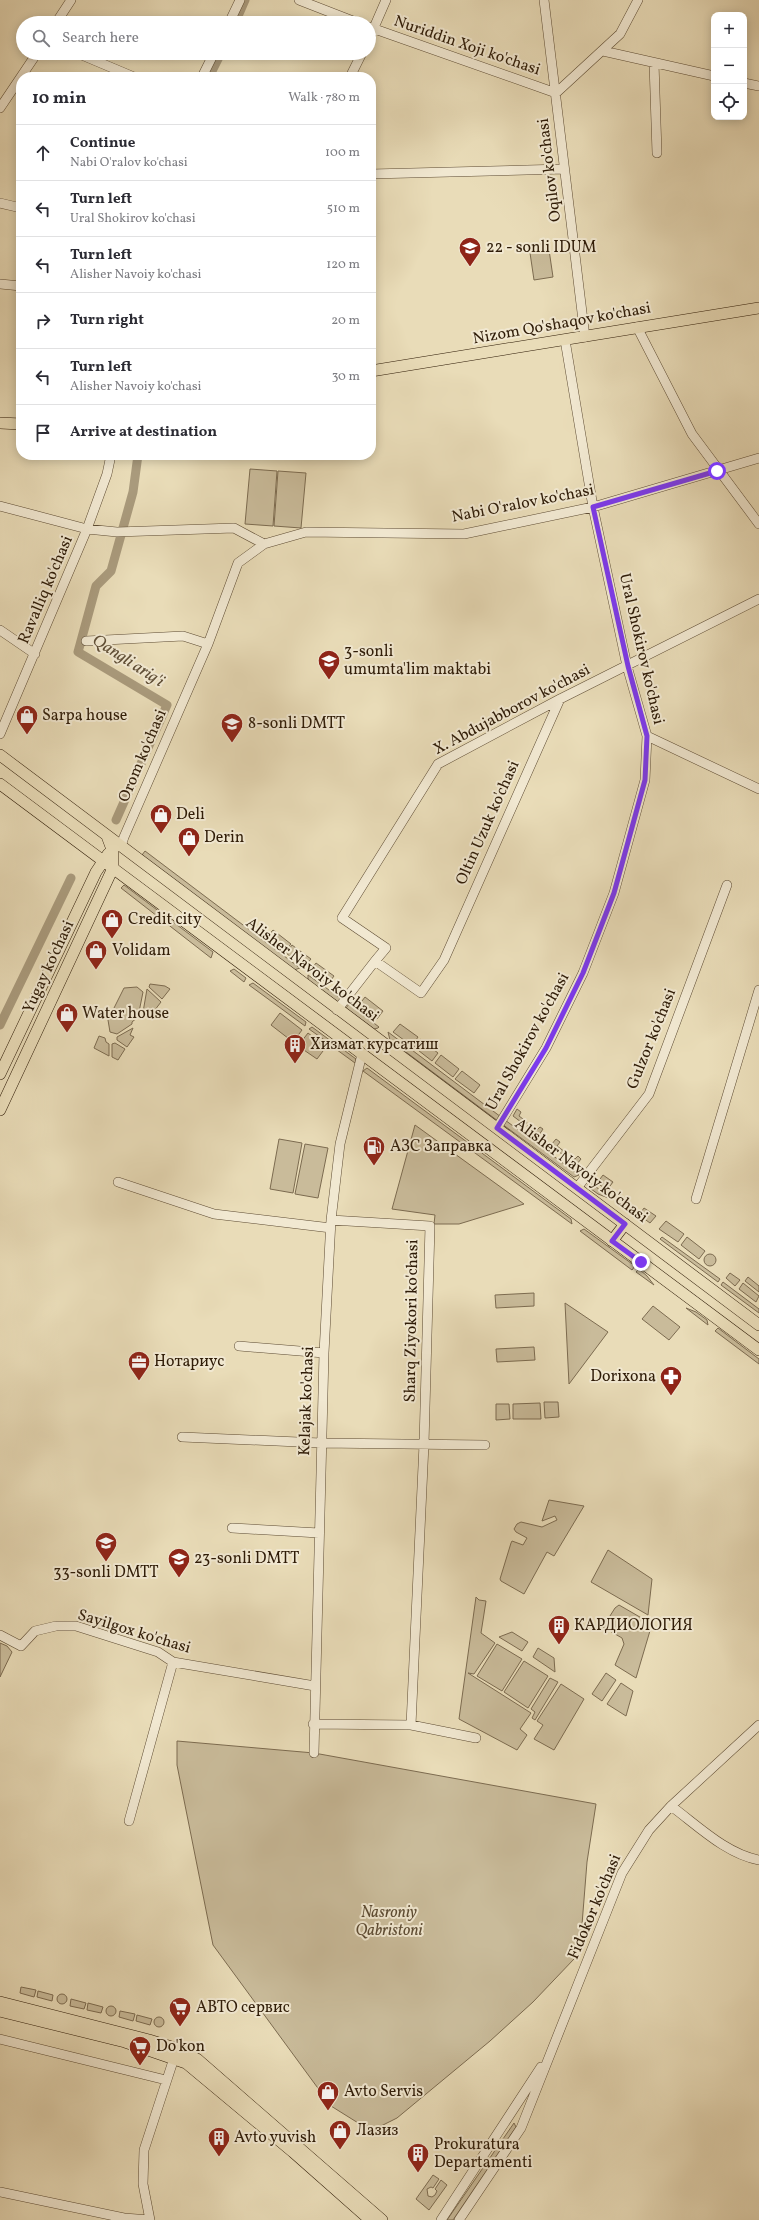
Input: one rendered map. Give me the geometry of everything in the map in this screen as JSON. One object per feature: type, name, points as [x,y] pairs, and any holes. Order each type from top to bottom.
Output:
[{"type":"main road","name":"Nizom Qo'shaqov ko'chasi","points":[[376,370],[759,308]]},
{"type":"main road","points":[[0,423],[16,424]]},
{"type":"main road","name":"Alisher Navoiy ko'chasi","points":[[0,755],[114,852],[123,876],[759,1350]]},
{"type":"main road","name":"Alisher Navoiy ko'chasi","points":[[0,784],[114,852],[136,858],[759,1325]]},
{"type":"main road","name":"Yugay ko'chasi","points":[[0,1074],[97,871],[114,852]]},
{"type":"main road","name":"Yugay ko'chasi","points":[[0,1110],[108,879],[114,852]]},
{"type":"main road","points":[[108,879],[115,874],[123,876]]},
{"type":"main road","points":[[612,1241],[625,1224]]},
{"type":"main road","points":[[0,2002],[149,2040],[175,2053],[196,2069],[370,2220]]},
{"type":"main road","points":[[0,2011],[175,2053],[202,2062],[382,2220]]},
{"type":"street","points":[[61,16],[72,0]]},
{"type":"street","points":[[232,16],[240,0]]},
{"type":"street","points":[[299,0],[340,16]]},
{"type":"street","points":[[376,20],[386,0]]},
{"type":"street","name":"Oqilov ko'chasi","points":[[544,0],[585,337]]},
{"type":"street","points":[[556,93],[620,34],[638,0]]},
{"type":"street","name":"Nuriddin Xoji ko'chasi","points":[[376,29],[556,93]]},
{"type":"street","points":[[603,51],[654,64],[711,75]]},
{"type":"street","points":[[24,72],[32,60]]},
{"type":"street","points":[[94,60],[122,72]]},
{"type":"street","points":[[204,72],[210,60]]},
{"type":"street","points":[[352,72],[358,60]]},
{"type":"street","points":[[654,64],[657,152]]},
{"type":"street","points":[[0,108],[16,84]]},
{"type":"street","points":[[747,84],[759,86]]},
{"type":"street","points":[[376,174],[564,169]]},
{"type":"street","points":[[0,203],[16,207]]},
{"type":"street","points":[[0,284],[16,286]]},
{"type":"street","points":[[637,327],[692,434],[717,471],[759,524]]},
{"type":"street","name":"Ural Shokirov ko'chasi","points":[[497,1128],[546,1048],[583,973],[614,893],[645,780],[647,736],[628,666],[593,507],[565,340]]},
{"type":"street","name":"Nabi O'ralov ko'chasi","points":[[264,544],[306,532],[464,534],[593,507],[759,458]]},
{"type":"street","name":"Ravalliq ko'chasi","points":[[0,734],[88,529],[108,474],[110,460]]},
{"type":"street","points":[[0,506],[88,529],[117,532],[234,528],[264,544]]},
{"type":"street","name":"Orom ko'chasi","points":[[114,852],[208,644],[238,563],[264,544]]},
{"type":"street","name":"X. Abdujabborov ko'chasi","points":[[375,961],[386,948],[342,918],[438,764],[560,699],[759,599]]},
{"type":"street","points":[[0,630],[35,654]]},
{"type":"street","points":[[86,641],[183,636],[208,644]]},
{"type":"street","name":"Oltin Uzuk ko'chasi","points":[[375,961],[421,993],[444,960],[560,699]]},
{"type":"street","points":[[647,736],[759,789]]},
{"type":"street","name":"Gulzor ko'chasi","points":[[577,1188],[649,1094],[727,885]]},
{"type":"street","points":[[337,1010],[375,961]]},
{"type":"street","points":[[696,1199],[759,990]]},
{"type":"street","name":"Kelajak ko'chasi","points":[[314,1753],[313,1724],[321,1443],[331,1224],[340,1144],[362,1054]]},
{"type":"street","points":[[118,1182],[214,1214],[331,1224]]},
{"type":"street","name":"Sharq Ziyokori ko'chasi","points":[[331,1224],[430,1226],[424,1444],[411,1725]]},
{"type":"street","points":[[239,1346],[324,1352]]},
{"type":"street","points":[[182,1437],[321,1443],[485,1445]]},
{"type":"street","points":[[232,1528],[319,1533]]},
{"type":"street","name":"Sayilgox ko'chasi","points":[[0,1635],[21,1646],[35,1631],[56,1626],[76,1626],[158,1652],[173,1662],[315,1686]]},
{"type":"street","points":[[129,1821],[173,1662]]},
{"type":"street","points":[[313,1724],[411,1725],[476,1738]]},
{"type":"street","name":"Fidokor ko'chasi","points":[[459,2220],[521,2128],[622,1873],[649,1830],[671,1806],[759,1725]]},
{"type":"street","points":[[671,1806],[724,1845],[750,1859],[759,1860]]},
{"type":"street","points":[[0,2039],[166,2080]]},
{"type":"street","name":"Fidokor ko'chasi","points":[[441,2220],[553,2049]]},
{"type":"street","points":[[0,2192],[124,2218],[150,2220],[143,2184],[144,2150],[175,2053]]},
{"type":"green space","points":[[548,243],[553,277],[534,280],[529,246]]},
{"type":"green space","points":[[250,469],[277,471],[273,526],[245,524]]},
{"type":"green space","points":[[278,471],[306,473],[301,528],[274,526]]},
{"type":"green space","points":[[145,851],[300,968],[294,970],[142,855]]},
{"type":"green space","points":[[124,885],[213,952],[211,958],[121,888]]},
{"type":"green space","points":[[273,930],[291,944],[284,952],[266,938]]},
{"type":"green space","points":[[292,945],[311,959],[304,967],[286,953]]},
{"type":"green space","points":[[316,963],[334,976],[328,984],[310,971]]},
{"type":"green space","points":[[234,969],[246,978],[244,982],[230,971]]},
{"type":"green space","points":[[308,975],[343,1000],[338,1002],[308,980]]},
{"type":"green space","points":[[253,983],[306,1022],[305,1026],[249,985]]},
{"type":"green space","points":[[150,984],[165,986],[170,989],[162,999],[149,987]]},
{"type":"green space","points":[[137,987],[143,992],[138,1017],[132,1022],[132,1024],[117,1034],[110,1032],[108,1020],[124,988]]},
{"type":"green space","points":[[147,989],[161,1002],[151,1015],[146,1012],[142,1018]]},
{"type":"green space","points":[[365,997],[383,1011],[377,1019],[359,1005]]},
{"type":"green space","points":[[349,1004],[379,1027],[374,1029],[346,1008]]},
{"type":"green space","points":[[280,1013],[302,1030],[293,1042],[271,1025]]},
{"type":"green space","points":[[400,1024],[418,1037],[412,1046],[393,1032]]},
{"type":"green space","points":[[312,1027],[331,1041],[330,1044],[309,1029]]},
{"type":"green space","points":[[133,1028],[130,1035],[134,1037],[127,1047],[117,1040],[117,1037]]},
{"type":"green space","points":[[388,1032],[501,1117],[498,1121],[390,1040]]},
{"type":"green space","points":[[308,1033],[326,1047],[317,1059],[298,1046]]},
{"type":"green space","points":[[99,1036],[105,1038],[106,1042],[109,1044],[109,1056],[94,1048]]},
{"type":"green space","points":[[420,1039],[438,1053],[432,1061],[414,1047]]},
{"type":"green space","points":[[115,1043],[125,1049],[118,1060],[112,1057],[112,1044]]},
{"type":"green space","points":[[337,1045],[356,1059],[355,1063],[333,1047]]},
{"type":"green space","points":[[441,1055],[459,1069],[453,1077],[435,1063]]},
{"type":"green space","points":[[367,1068],[571,1219],[572,1224],[363,1071]]},
{"type":"green space","points":[[462,1071],[480,1085],[474,1093],[455,1079]]},
{"type":"green space","points":[[517,1109],[521,1112],[519,1116],[527,1122],[525,1125],[513,1116]]},
{"type":"green space","points":[[505,1120],[579,1175],[574,1177],[502,1124]]},
{"type":"green space","points":[[529,1124],[537,1130],[540,1127],[543,1129],[539,1135],[527,1127]]},
{"type":"green space","points":[[415,1125],[524,1204],[459,1224],[434,1224],[435,1215],[392,1209]]},
{"type":"green space","points":[[279,1139],[302,1143],[293,1193],[270,1189]]},
{"type":"green space","points":[[556,1139],[560,1142],[557,1146],[565,1152],[563,1155],[551,1145]]},
{"type":"green space","points":[[305,1144],[328,1148],[318,1198],[295,1194]]},
{"type":"green space","points":[[567,1154],[575,1159],[578,1156],[581,1159],[577,1164],[565,1156]]},
{"type":"green space","points":[[603,1175],[613,1182],[607,1190],[597,1183]]},
{"type":"green space","points":[[590,1182],[611,1199],[598,1194],[587,1186]]},
{"type":"green space","points":[[644,1208],[656,1216],[650,1223],[639,1215]]},
{"type":"green space","points":[[666,1221],[684,1234],[678,1242],[659,1229]]},
{"type":"green space","points":[[584,1229],[635,1266],[632,1270],[580,1231]]},
{"type":"green space","points":[[662,1237],[720,1279],[718,1282],[660,1239]]},
{"type":"green space","points":[[687,1237],[705,1251],[699,1259],[681,1245]]},
{"type":"green space","points":[[710,1254],[714,1256],[716,1260],[714,1264],[710,1266],[706,1264],[704,1260],[706,1256]]},
{"type":"green space","points":[[639,1269],[647,1276],[654,1285],[636,1272]]},
{"type":"green space","points":[[730,1273],[740,1280],[735,1286],[726,1278]]},
{"type":"green space","points":[[748,1277],[759,1286],[759,1292],[745,1281]]},
{"type":"green space","points":[[723,1282],[759,1309],[759,1313],[721,1285]]},
{"type":"green space","points":[[743,1283],[759,1296],[756,1302],[739,1289]]},
{"type":"green space","points":[[534,1293],[534,1306],[496,1308],[495,1295]]},
{"type":"green space","points":[[565,1303],[608,1332],[569,1384]]},
{"type":"green space","points":[[653,1306],[680,1327],[669,1340],[642,1319]]},
{"type":"green space","points":[[686,1308],[696,1312],[707,1320],[708,1325]]},
{"type":"green space","points":[[718,1328],[759,1359],[759,1364],[715,1331]]},
{"type":"green space","points":[[534,1347],[535,1360],[497,1362],[496,1349]]},
{"type":"green space","points":[[544,1402],[558,1402],[559,1417],[545,1418]]},
{"type":"green space","points":[[540,1403],[541,1419],[513,1419],[513,1404]]},
{"type":"green space","points":[[496,1404],[509,1404],[510,1419],[496,1420]]},
{"type":"green space","points":[[549,1500],[584,1506],[554,1556],[547,1552],[524,1594],[500,1579],[512,1541],[523,1545],[527,1538],[516,1532],[514,1529],[517,1524],[521,1522],[542,1527],[557,1520],[555,1516],[542,1521]]},
{"type":"green space","points":[[608,1550],[652,1579],[648,1615],[591,1582]]},
{"type":"green space","points":[[476,1597],[479,1600],[486,1601],[481,1633],[495,1643],[474,1674],[468,1673],[531,1713],[520,1729],[527,1735],[517,1750],[459,1719]]},
{"type":"green space","points":[[619,1605],[652,1624],[636,1678],[615,1665],[624,1644],[622,1638],[603,1627],[615,1608]]},
{"type":"green space","points":[[512,1632],[528,1642],[522,1651],[499,1637]]},
{"type":"green space","points":[[0,1643],[7,1646],[12,1652],[0,1677]]},
{"type":"green space","points":[[497,1644],[522,1659],[502,1691],[477,1676]]},
{"type":"green space","points":[[538,1648],[554,1658],[555,1672],[533,1657]]},
{"type":"green space","points":[[524,1661],[548,1676],[528,1708],[504,1692]]},
{"type":"green space","points":[[606,1673],[616,1680],[602,1701],[592,1694]]},
{"type":"green space","points":[[550,1678],[558,1682],[535,1720],[532,1718],[535,1712],[531,1709]]},
{"type":"green space","points":[[621,1683],[633,1691],[626,1716],[607,1704]]},
{"type":"green space","points":[[561,1684],[584,1699],[554,1750],[534,1739],[543,1725],[537,1721]]},
{"type":"green space","name":"Nasroniy Qabristoni","points":[[177,1741],[314,1753],[596,1804],[587,1862],[581,1937],[574,1959],[533,2002],[490,2041],[397,2118],[371,2131],[331,2106],[213,1945],[177,1765]]},
{"type":"green space","points":[[21,1987],[36,1990],[34,1997],[20,1993]]},
{"type":"green space","points":[[38,1991],[53,1995],[52,2001],[37,1997]]},
{"type":"green space","points":[[60,1994],[64,1994],[66,1995],[66,2003],[60,2004],[57,2001],[57,1997]]},
{"type":"green space","points":[[71,1999],[86,2003],[84,2009],[70,2006]]},
{"type":"green space","points":[[88,2003],[103,2007],[101,2013],[87,2010]]},
{"type":"green space","points":[[109,2006],[113,2006],[115,2007],[115,2015],[109,2016],[106,2013],[106,2009]]},
{"type":"green space","points":[[120,2011],[135,2014],[133,2021],[119,2017]]},
{"type":"green space","points":[[137,2015],[152,2019],[150,2025],[136,2021]]},
{"type":"green space","points":[[157,2017],[161,2017],[163,2018],[163,2026],[157,2027],[154,2024],[154,2020]]},
{"type":"green space","points":[[514,2123],[516,2127],[453,2220],[447,2220]]},
{"type":"green space","points":[[433,2175],[439,2179],[433,2188],[431,2187],[427,2189],[428,2196],[432,2197],[435,2195],[437,2191],[435,2189],[441,2180],[447,2185],[429,2210],[416,2199]]},
{"type":"waterway","name":"Qangli arig'i","points":[[238,16],[245,0]]},
{"type":"waterway","name":"Qangli arig'i","points":[[212,72],[218,60]]},
{"type":"waterway","name":"Qangli arig'i","points":[[116,820],[167,705],[78,652],[96,586],[111,571],[133,492],[137,460]]},
{"type":"waterway","name":"Qangli arig'i","points":[[0,1025],[71,878]]},
{"type":"place","name":"22 - sonli IDUM","points":[[470,268]]},
{"type":"place","name":"3-sonli umumta'lim maktabi","points":[[329,680]]},
{"type":"place","name":"Sarpa house","points":[[27,736]]},
{"type":"place","name":"8-sonli DMTT","points":[[232,744]]},
{"type":"place","name":"Deli","points":[[161,834]]},
{"type":"place","name":"Derin","points":[[189,858]]},
{"type":"place","name":"Credit city","points":[[112,940]]},
{"type":"place","name":"Volidam","points":[[96,970]]},
{"type":"place","name":"Water house","points":[[67,1034]]},
{"type":"place","name":"Хизмат курсатиш","points":[[295,1064]]},
{"type":"place","name":"АЗС Заправка","points":[[374,1166]]},
{"type":"place","name":"Нотариус","points":[[139,1382]]},
{"type":"place","name":"Dorixona","points":[[671,1396]]},
{"type":"place","name":"33-sonli DMTT","points":[[106,1562]]},
{"type":"place","name":"23-sonli DMTT","points":[[179,1578]]},
{"type":"place","name":"КАРДИОЛОГИЯ","points":[[559,1646]]},
{"type":"place","name":"АВТО сервис","points":[[180,2028]]},
{"type":"place","name":"Do'kon","points":[[140,2066]]},
{"type":"place","name":"Avto Servis","points":[[328,2112]]},
{"type":"place","name":"Лазиз","points":[[340,2150]]},
{"type":"place","name":"Avto yuvish","points":[[219,2158]]},
{"type":"place","name":"Prokuratura Departamenti","points":[[418,2174]]},
{"type":"route","points":[[641,1262],[612,1241],[625,1224],[497,1128],[546,1048],[583,973],[614,893],[645,780],[647,736],[628,666],[593,507],[717,471]]}]
